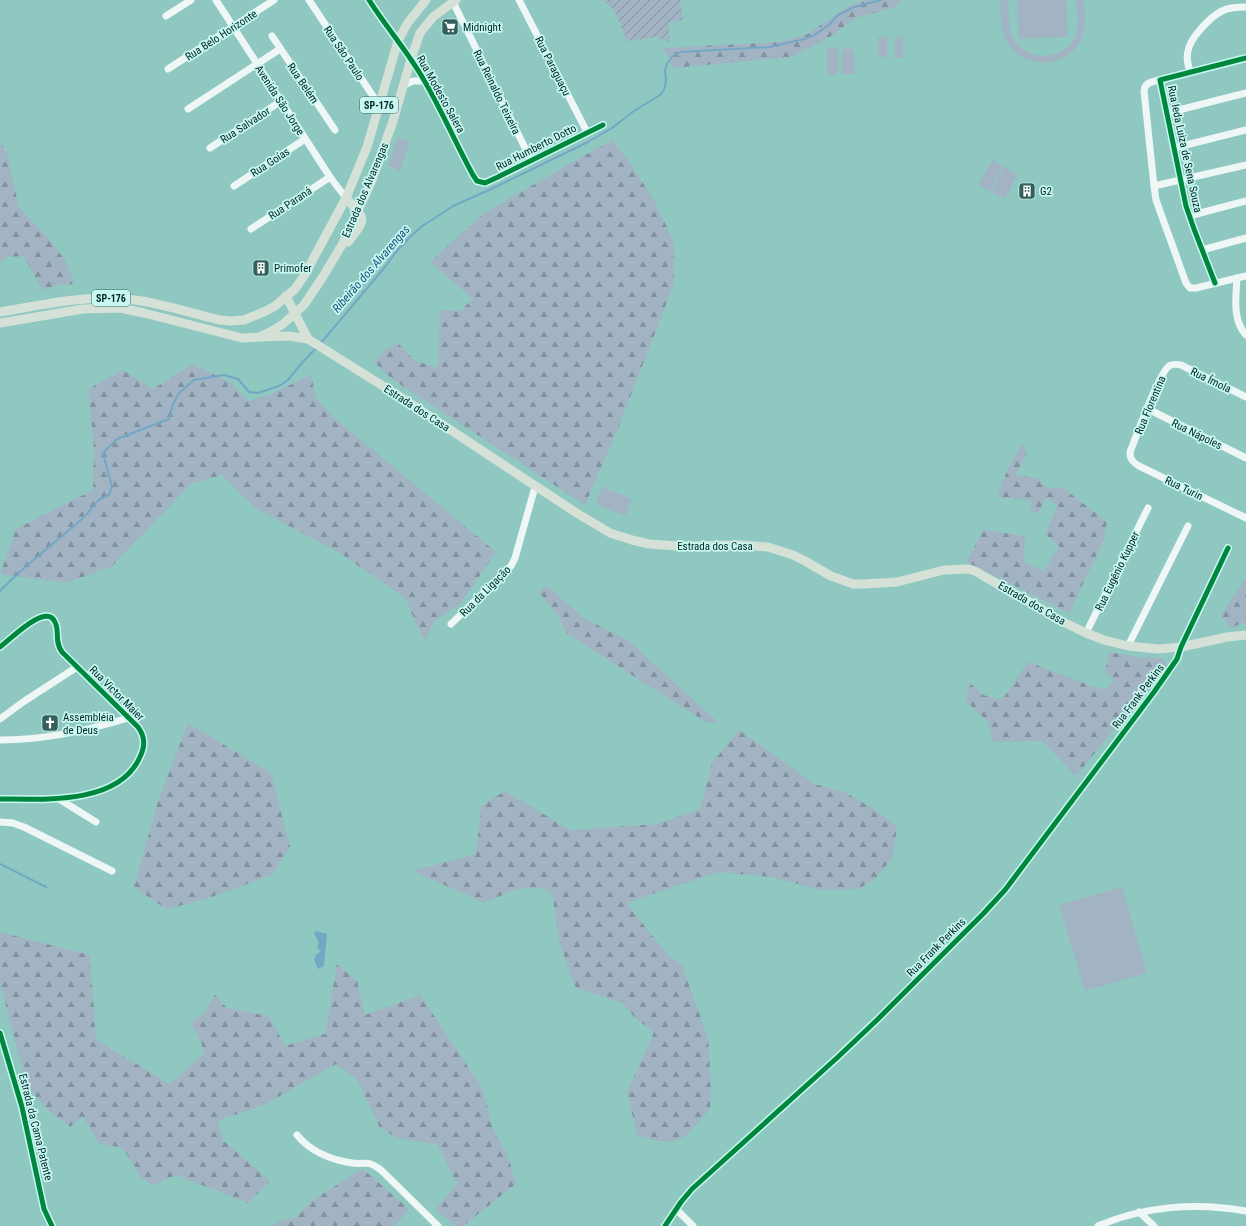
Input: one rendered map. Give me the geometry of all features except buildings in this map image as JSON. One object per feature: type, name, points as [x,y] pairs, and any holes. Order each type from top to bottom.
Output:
[{"type":"main road","name":"Estrada dos Alvarengas","points":[[0,312],[76,300],[108,298],[139,301],[220,320],[244,320],[261,314],[275,306],[295,289],[304,276],[346,198],[369,140],[398,41],[407,24],[426,0]]},
{"type":"main road","name":"Estrada dos Alvarengas","points":[[0,323],[84,309],[120,308],[242,338],[259,337],[273,330],[295,314],[304,304],[335,257],[358,211],[380,161],[420,33],[432,17],[454,1]]},
{"type":"main road","points":[[346,198],[358,211]]},
{"type":"main road","points":[[286,296],[302,329],[311,341]]},
{"type":"main road","points":[[302,329],[304,304]]},
{"type":"main road","points":[[259,337],[289,336],[311,341]]},
{"type":"main road","name":"Estrada dos Casa","points":[[311,341],[402,398],[535,486],[610,533],[632,540],[654,545],[741,545],[768,547],[805,561],[831,576],[853,584],[897,582],[944,570],[960,569],[975,571],[1086,633],[1104,640],[1128,646],[1158,649],[1181,647],[1227,637],[1246,635]]},
{"type":"street","points":[[166,16],[191,0]]},
{"type":"street","name":"Avenida São Jorge","points":[[216,0],[305,139],[346,198]]},
{"type":"street","name":"Rua Belo Horizonte","points":[[168,69],[274,0]]},
{"type":"street","name":"Rua São Paulo","points":[[309,0],[379,105]]},
{"type":"street","name":"Rua Modesto Salera","points":[[369,0],[425,81],[472,175],[477,181]]},
{"type":"street","name":"Rua Paraguaçu","points":[[519,0],[587,132]]},
{"type":"street","name":"Rua Reinaldo Teixeira","points":[[454,1],[531,160]]},
{"type":"street","points":[[1190,72],[1187,55],[1188,49],[1198,33],[1221,11],[1229,8],[1246,7]]},
{"type":"street","name":"Rua Belém","points":[[272,36],[335,130]]},
{"type":"street","points":[[188,109],[280,49]]},
{"type":"street","name":"Rua Ieda Luiza de Sena Souza","points":[[1215,283],[1189,216],[1180,180],[1160,80],[1246,58]]},
{"type":"street","points":[[1160,80],[1147,83],[1144,92],[1154,186],[1156,200],[1186,283],[1190,288],[1196,288],[1246,276]]},
{"type":"street","name":"Rua Modesto Salera","points":[[404,85],[413,81],[425,81]]},
{"type":"street","points":[[1167,113],[1246,93]]},
{"type":"street","name":"Rua Salvador","points":[[210,148],[281,101]]},
{"type":"street","name":"Rua Humberto Dotto","points":[[477,181],[485,183],[490,181],[603,125]]},
{"type":"street","points":[[1174,148],[1246,130]]},
{"type":"street","name":"Rua Goías","points":[[234,186],[305,139]]},
{"type":"street","points":[[1154,186],[1246,165]]},
{"type":"street","name":"Rua Paraná","points":[[251,229],[330,177]]},
{"type":"street","points":[[1189,216],[1246,201]]},
{"type":"street","points":[[1202,250],[1246,238]]},
{"type":"street","points":[[1237,278],[1236,301],[1238,321],[1242,331],[1246,335]]},
{"type":"street","name":"Rua Ímola","points":[[1176,364],[1246,397]]},
{"type":"street","name":"Rua Florentina","points":[[1130,452],[1164,371],[1168,367],[1176,364]]},
{"type":"street","name":"Rua Nápoles","points":[[1148,409],[1246,458]]},
{"type":"street","name":"Rua Turin","points":[[1130,452],[1130,458],[1139,466],[1246,518]]},
{"type":"street","name":"Rua da Ligação","points":[[451,624],[510,566],[515,558],[535,486]]},
{"type":"street","name":"Rua Eugênio Kupper","points":[[1086,633],[1148,508]]},
{"type":"street","points":[[1128,646],[1188,526]]},
{"type":"street","name":"Rua Frank Perkins","points":[[665,1226],[692,1189],[844,1051],[983,914],[1005,890],[1154,692],[1177,659],[1181,647],[1228,548]]},
{"type":"street","name":"Rua Victor Maier","points":[[0,647],[39,617],[48,616],[52,618],[56,626],[59,647],[77,667],[138,727],[144,737],[143,750],[138,761],[123,778],[108,788],[92,794],[58,799],[0,799]]},
{"type":"street","points":[[0,719],[23,702],[77,667]]},
{"type":"street","points":[[0,740],[22,740],[52,736],[80,731],[128,718]]},
{"type":"street","points":[[58,799],[96,822]]},
{"type":"street","points":[[0,822],[13,823],[24,827],[112,871]]},
{"type":"street","name":"Estrada da Cama Patente","points":[[0,1033],[22,1107],[44,1209],[52,1226]]},
{"type":"street","points":[[297,1136],[310,1149],[330,1157],[353,1163],[364,1162],[374,1165],[381,1170],[438,1226]]},
{"type":"street","points":[[1098,1226],[1139,1212],[1199,1207],[1246,1211]]},
{"type":"street","points":[[676,1209],[693,1226]]},
{"type":"street","points":[[1139,1212],[1154,1226]]},
{"type":"green space","points":[[600,0],[680,0],[683,20],[669,22],[669,42],[656,37],[627,41],[614,11],[605,2]]},
{"type":"green space","points":[[865,0],[901,0],[896,7],[856,18],[831,36],[790,57],[673,68],[663,48],[778,42],[808,34],[848,6]]},
{"type":"green space","points":[[1000,0],[1008,0],[1011,33],[1019,45],[1026,51],[1035,55],[1053,55],[1062,51],[1069,45],[1077,32],[1078,18],[1076,0],[1084,0],[1085,23],[1082,37],[1076,47],[1068,55],[1058,60],[1035,62],[1025,58],[1015,52],[1007,42],[1001,22]]},
{"type":"green space","points":[[1017,0],[1066,0],[1068,37],[1019,39]]},
{"type":"green space","points":[[878,37],[887,37],[887,57],[878,57]]},
{"type":"green space","points":[[895,37],[903,37],[903,58],[895,58]]},
{"type":"green space","points":[[827,48],[838,48],[838,75],[827,75]]},
{"type":"green space","points":[[842,49],[854,49],[854,74],[842,74]]},
{"type":"green space","points":[[398,137],[410,141],[400,171],[388,166]]},
{"type":"green space","points":[[612,140],[630,163],[655,202],[674,242],[674,284],[619,426],[585,505],[392,379],[374,362],[385,350],[397,342],[414,360],[438,368],[440,310],[460,311],[473,299],[430,262],[484,213]]},
{"type":"green space","points":[[0,141],[7,153],[19,208],[49,239],[65,260],[75,284],[58,285],[42,290],[24,256],[6,257],[0,263]]},
{"type":"green space","points":[[992,160],[1003,167],[990,191],[978,185]]},
{"type":"green space","points":[[1005,167],[1018,174],[1005,199],[991,192]]},
{"type":"green space","points":[[192,364],[231,383],[248,401],[271,394],[311,375],[316,398],[332,416],[496,552],[460,604],[434,621],[425,640],[418,628],[406,599],[340,553],[255,508],[222,475],[191,484],[112,566],[67,583],[0,574],[16,529],[93,490],[94,448],[88,389],[123,370],[153,389]]},
{"type":"green space","points":[[1022,444],[1027,453],[1016,475],[1037,478],[1048,488],[1062,487],[1107,522],[1103,542],[1069,613],[967,562],[983,530],[1025,536],[1024,562],[1044,571],[1059,546],[1045,534],[1058,506],[1046,498],[1038,513],[1031,511],[1031,500],[997,497],[1009,466]]},
{"type":"green space","points":[[602,487],[632,499],[625,516],[596,504]]},
{"type":"green space","points":[[1246,578],[1246,625],[1240,624],[1231,628],[1221,615]]},
{"type":"green space","points":[[546,585],[584,618],[629,641],[719,723],[706,722],[567,634],[557,614],[539,593]]},
{"type":"green space","points":[[1109,652],[1136,657],[1163,659],[1167,665],[1076,776],[1042,741],[993,742],[988,722],[966,701],[969,682],[983,695],[1002,700],[1028,662],[1097,688],[1107,689],[1114,679],[1105,673]]},
{"type":"green space","points":[[188,723],[271,773],[290,847],[272,875],[203,900],[166,909],[134,887],[158,801]]},
{"type":"green space","points":[[739,730],[815,784],[846,793],[874,809],[897,826],[893,857],[874,880],[858,889],[821,890],[771,877],[718,872],[626,903],[668,955],[682,965],[708,1038],[711,1089],[710,1109],[686,1136],[673,1142],[656,1141],[637,1135],[627,1092],[654,1032],[635,1018],[623,1003],[576,988],[560,945],[552,893],[543,888],[517,889],[483,903],[412,871],[476,854],[481,806],[505,791],[570,830],[657,824],[700,809],[712,763]]},
{"type":"green space","points":[[1122,887],[1147,973],[1085,991],[1059,905]]},
{"type":"green space","points":[[0,932],[90,955],[96,1040],[170,1084],[205,1052],[191,1022],[205,1013],[215,995],[227,1008],[269,1016],[285,1046],[325,1034],[337,964],[357,981],[365,1015],[420,995],[483,1089],[492,1126],[508,1156],[516,1184],[463,1226],[456,1226],[435,1210],[457,1184],[437,1144],[397,1138],[380,1128],[356,1078],[336,1064],[262,1106],[218,1120],[223,1140],[270,1181],[248,1203],[176,1175],[153,1185],[142,1179],[123,1148],[98,1143],[83,1116],[70,1127],[47,1109],[27,1086],[0,983]]},
{"type":"green space","points":[[363,1169],[409,1209],[395,1226],[272,1226],[280,1221],[297,1217],[311,1201]]},
{"type":"water","points":[[316,931],[327,934],[324,966],[318,969],[314,960],[316,955],[321,951],[317,948],[319,942],[314,934]]},
{"type":"waterway","name":"Ribeirão dos Alvarengas","points":[[320,344],[396,252],[421,227],[453,206],[586,143],[612,128],[634,111],[660,95],[664,90],[666,81],[665,70],[667,64],[672,57],[680,52],[770,47],[804,39],[813,36],[829,25],[838,15],[854,7],[881,0]]},
{"type":"waterway","name":"Ribeirão dos Alvarengas","points":[[0,591],[30,563],[82,519],[96,502],[109,495],[112,487],[103,453],[117,439],[169,419],[173,404],[179,393],[194,380],[224,375],[238,379],[249,392],[258,393],[279,386],[288,380],[316,348]]},
{"type":"waterway","points":[[0,864],[46,887]]},
{"type":"cycle path","points":[[369,0],[424,80],[477,181],[485,183],[603,125]]},
{"type":"cycle path","points":[[1215,283],[1186,206],[1160,80],[1246,58]]},
{"type":"cycle path","points":[[665,1226],[681,1202],[692,1189],[877,1020],[1005,890],[1154,692],[1177,659],[1181,647],[1228,548]]},
{"type":"cycle path","points":[[0,647],[36,619],[44,616],[50,617],[55,622],[58,644],[62,652],[138,727],[141,731],[144,743],[139,759],[128,774],[114,785],[96,792],[77,796],[36,799],[0,799]]},
{"type":"cycle path","points":[[0,1033],[22,1107],[44,1209],[52,1226]]},
{"type":"place","name":"Midnight","points":[[450,27]]},
{"type":"place","name":"G2","points":[[1027,191]]},
{"type":"place","name":"Primofer","points":[[261,268]]},
{"type":"place","name":"Assembléia de Deus","points":[[50,723]]}]
